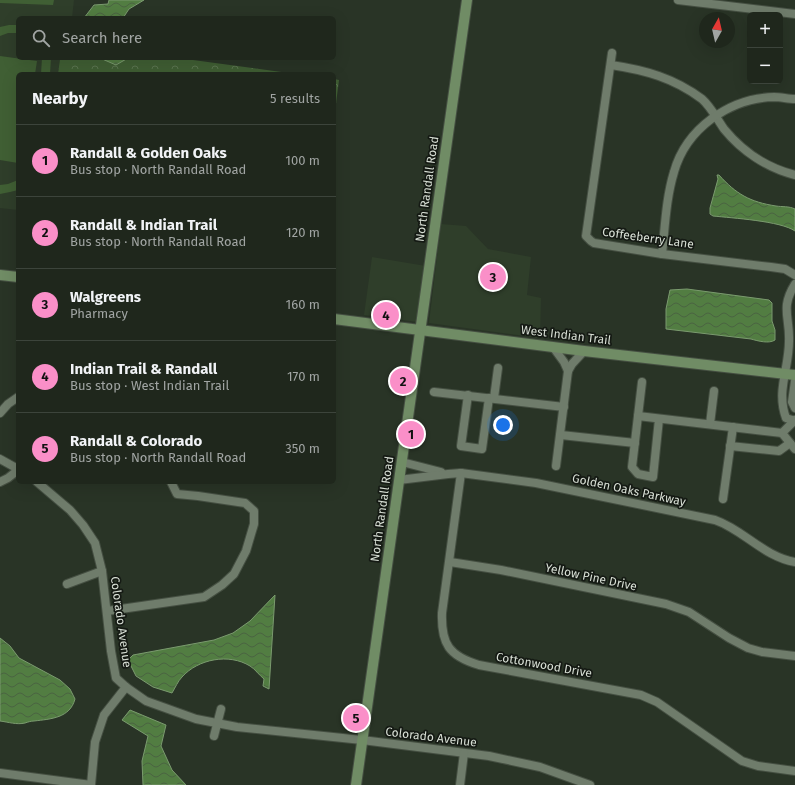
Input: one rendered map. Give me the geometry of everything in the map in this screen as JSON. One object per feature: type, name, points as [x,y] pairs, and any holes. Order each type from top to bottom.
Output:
[{"type":"main road","name":"North Randall Road","points":[[356,785],[467,0]]},
{"type":"main road","points":[[0,275],[16,277]]},
{"type":"main road","name":"West Indian Trail","points":[[336,319],[584,351],[795,375]]},
{"type":"street","points":[[678,0],[795,14]]},
{"type":"street","name":"Coffeeberry Lane","points":[[612,53],[586,236],[594,243],[662,254],[771,266],[786,269],[795,275]]},
{"type":"street","points":[[611,65],[654,74],[683,86],[703,100],[734,140],[769,166],[782,172],[795,175]]},
{"type":"street","points":[[662,254],[670,191],[674,172],[683,151],[694,134],[715,116],[741,103],[775,97],[795,100]]},
{"type":"street","points":[[795,284],[787,299],[786,308],[790,342],[782,392],[782,410],[786,418],[795,420]]},
{"type":"street","points":[[553,347],[564,362],[568,371]]},
{"type":"street","points":[[556,466],[568,371],[572,364],[584,351]]},
{"type":"street","points":[[468,395],[461,446],[482,449],[498,368]]},
{"type":"street","points":[[795,381],[792,402],[795,408]]},
{"type":"street","points":[[642,382],[632,467],[638,474],[653,477],[660,419]]},
{"type":"street","points":[[710,424],[714,391]]},
{"type":"street","points":[[434,392],[564,408]]},
{"type":"street","points":[[0,413],[8,404],[16,398]]},
{"type":"street","points":[[638,416],[782,433],[793,446],[778,451],[730,446]]},
{"type":"street","points":[[782,433],[795,420]]},
{"type":"street","points":[[723,499],[732,427]]},
{"type":"street","points":[[561,435],[635,443]]},
{"type":"street","points":[[0,460],[16,469]]},
{"type":"street","name":"Golden Oaks Parkway","points":[[402,462],[448,474]]},
{"type":"street","points":[[0,482],[16,472]]},
{"type":"street","name":"Golden Oaks Parkway","points":[[399,480],[461,473],[536,483],[706,518],[733,528],[778,558],[795,562]]},
{"type":"street","name":"Cottonwood Drive","points":[[461,473],[442,613],[444,636],[448,646],[454,654],[466,661],[479,665],[641,695],[656,702],[742,761],[758,766],[795,771]]},
{"type":"street","name":"Colorado Avenue","points":[[43,484],[70,510],[83,525],[95,543],[102,571],[111,651],[116,678],[146,702],[196,719],[217,724],[489,756],[540,767],[590,785]]},
{"type":"street","points":[[107,611],[204,597],[222,586],[234,574],[246,551],[254,524],[254,511],[245,503],[177,494],[172,484]]},
{"type":"street","name":"Yellow Pine Drive","points":[[450,562],[501,570],[666,604],[689,612],[721,633],[748,648],[762,652],[795,656]]},
{"type":"street","points":[[67,584],[102,571]]},
{"type":"street","points":[[0,773],[32,781],[91,785],[95,742],[104,715],[126,687]]},
{"type":"street","points":[[214,736],[221,709]]},
{"type":"street","points":[[460,785],[464,753]]},
{"type":"shaded area","points":[[0,0],[74,0],[72,16],[16,16],[16,60],[60,60],[58,72],[16,72],[16,210],[0,208]]},
{"type":"shaded area","points":[[441,224],[466,226],[488,249],[531,257],[527,295],[541,298],[540,338],[429,323]]},
{"type":"shaded area","points":[[372,257],[426,266],[418,322],[364,315]]},
{"type":"green space","points":[[0,0],[54,0],[53,5],[0,3]]},
{"type":"green space","points":[[16,25],[16,33],[8,33],[0,36],[0,27]]},
{"type":"green space","points":[[0,56],[16,58],[16,60],[37,61],[35,72],[16,72],[16,163],[0,160]]},
{"type":"green space","points":[[42,60],[51,60],[50,72],[41,72]]},
{"type":"green space","points":[[60,60],[193,60],[281,72],[58,72]]},
{"type":"green space","points":[[336,79],[339,80],[336,103]]},
{"type":"green space","points":[[16,181],[16,190],[0,194],[0,185]]},
{"type":"water","points":[[109,0],[144,0],[129,9],[124,16],[86,16],[94,5],[108,4]]},
{"type":"water","points":[[105,60],[125,60],[116,65]]},
{"type":"water","points":[[717,175],[719,175],[725,182],[744,196],[759,202],[795,209],[795,231],[768,222],[713,216],[710,214],[710,208],[718,179]]},
{"type":"water","points":[[687,289],[769,300],[772,303],[772,321],[775,330],[775,340],[763,342],[751,339],[666,329],[666,309],[670,290]]},
{"type":"water","points":[[275,595],[269,689],[263,686],[264,679],[252,667],[242,662],[223,659],[205,662],[196,666],[182,677],[172,693],[153,687],[136,676],[128,660],[133,655],[214,640],[233,633],[250,621]]},
{"type":"water","points":[[0,638],[10,646],[19,658],[60,680],[70,689],[75,699],[69,710],[64,714],[53,718],[22,724],[0,721]]},
{"type":"water","points":[[130,710],[166,725],[161,746],[172,770],[186,785],[143,785],[142,761],[148,736],[122,720]]},
{"type":"place","name":"Walgreens","points":[[493,277]]},
{"type":"place","name":"Indian Trail & Randall","points":[[386,315]]},
{"type":"place","name":"Randall & Indian Trail","points":[[403,381]]},
{"type":"place","name":"Randall & Golden Oaks","points":[[411,434]]},
{"type":"place","name":"Randall & Colorado","points":[[356,718]]}]
